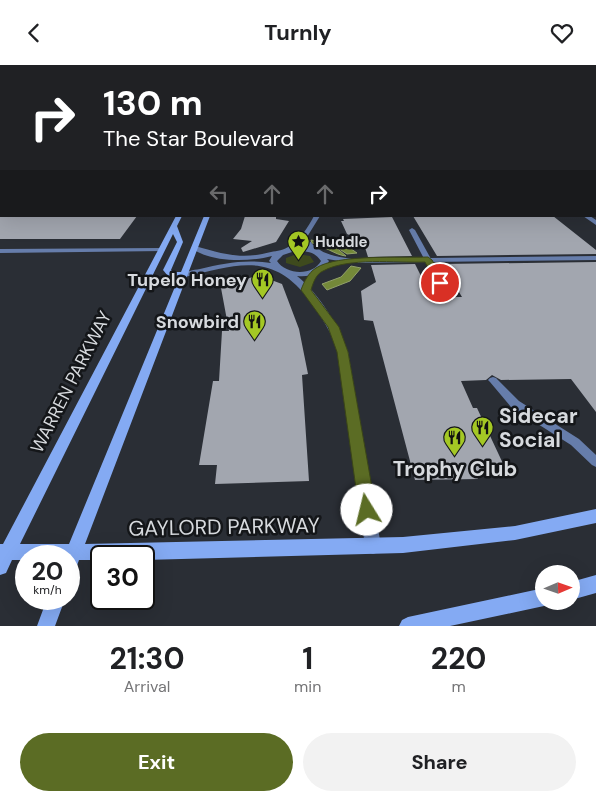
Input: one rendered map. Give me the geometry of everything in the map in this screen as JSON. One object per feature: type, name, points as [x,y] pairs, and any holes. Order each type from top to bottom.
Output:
[{"type":"main road","name":"WARREN PARKWAY","points":[[0,567],[4,552],[179,217]]},
{"type":"main road","points":[[77,545],[208,217]]},
{"type":"main road","points":[[174,227],[180,242],[167,270],[170,274],[186,275]]},
{"type":"main road","name":"GAYLORD PARKWAY","points":[[80,559],[373,546],[461,540],[524,531],[596,516]]},
{"type":"main road","points":[[580,588],[596,584]]},
{"type":"main road","points":[[408,626],[535,599]]},
{"type":"main road","points":[[46,626],[52,610]]},
{"type":"street","points":[[317,217],[294,246],[274,257],[273,261],[274,266],[295,278],[334,327],[342,352],[373,546]]},
{"type":"street","points":[[303,237],[307,245],[325,261],[311,277],[306,290]]},
{"type":"street","points":[[195,248],[218,256],[266,265],[283,271],[304,273],[352,261],[596,258]]},
{"type":"street","points":[[186,275],[222,264],[247,261],[298,249],[352,261]]},
{"type":"lane","points":[[412,230],[448,297]]},
{"type":"lane","points":[[0,251],[162,249]]},
{"type":"lane","points":[[493,380],[515,404],[575,442],[596,462]]},
{"type":"shaded area","points":[[320,236],[341,242],[357,253],[347,254],[332,244],[346,256],[312,243],[311,240],[321,242],[316,240]]},
{"type":"shaded area","points":[[297,254],[310,256],[314,262],[300,267],[286,263],[286,258]]},
{"type":"shaded area","points":[[351,266],[361,268],[350,281],[327,290],[322,284],[341,277]]},
{"type":"building","points":[[0,217],[136,217],[120,239],[0,239]]},
{"type":"building","points":[[245,217],[276,217],[276,219],[289,221],[276,242],[243,252],[241,248],[252,241],[233,239],[241,229]]},
{"type":"building","points":[[392,217],[412,256],[368,257],[363,241],[347,234],[341,221],[344,221],[343,219]]},
{"type":"building","points":[[414,217],[554,217],[596,250],[596,254],[437,256]]},
{"type":"building","points":[[596,262],[596,412],[571,379],[501,380],[492,375],[486,380],[461,381],[473,408],[477,408],[506,470],[475,471],[478,479],[415,480],[373,321],[364,320],[361,291],[376,282],[371,265],[415,264],[432,298],[442,297],[451,301],[454,297],[462,297],[442,264]]},
{"type":"building","points":[[258,275],[282,284],[299,329],[308,374],[302,375],[309,481],[215,484],[217,465],[199,465],[213,381],[219,381],[222,331],[229,331],[221,288]]},
{"type":"place","name":"Huddle","points":[[299,261]]},
{"type":"place","name":"Tupelo Honey","points":[[263,299]]},
{"type":"place","name":"Snowbird","points":[[255,341]]},
{"type":"place","name":"Sidecar Social","points":[[483,447]]},
{"type":"place","name":"Trophy Club","points":[[455,456]]},
{"type":"route","points":[[367,510],[338,337],[334,327],[306,290],[311,277],[319,269],[352,261],[428,260],[440,283]]}]
